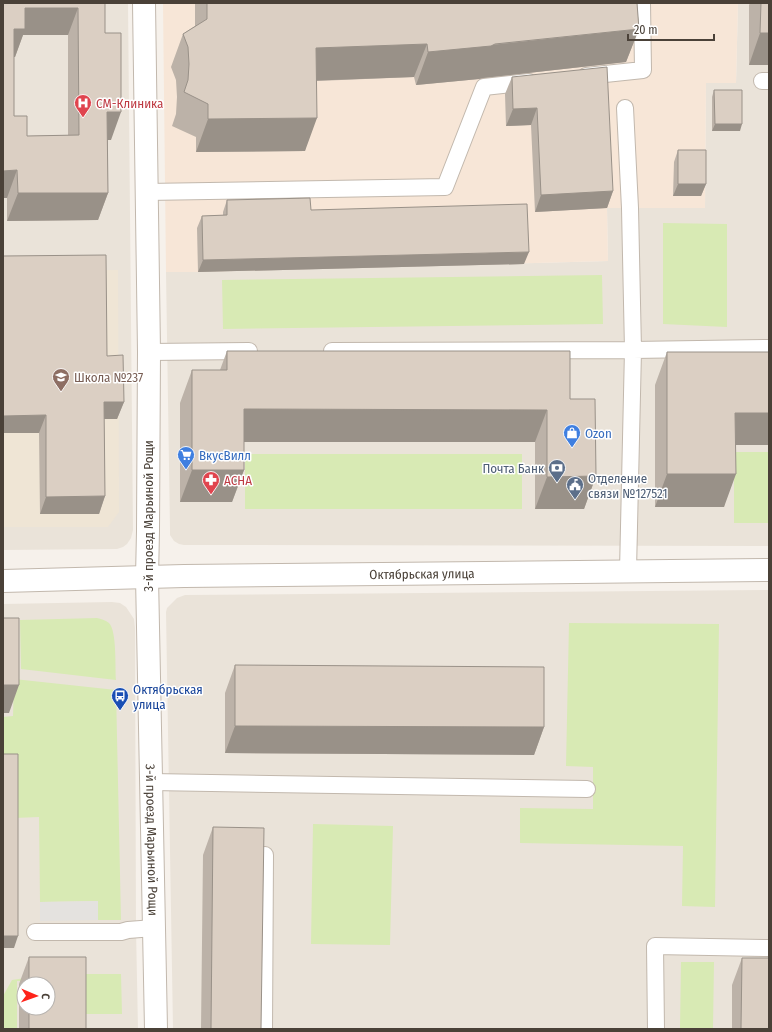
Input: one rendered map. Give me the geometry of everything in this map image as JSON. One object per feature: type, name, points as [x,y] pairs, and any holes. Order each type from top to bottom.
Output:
[{"type":"street","name":"3-й проезд Марьиной Рощи","points":[[144,3],[149,352],[147,576],[156,1029]]},
{"type":"street","name":"Октябрьская улица","points":[[3,581],[147,576],[769,570]]},
{"type":"lane","points":[[571,78],[643,70],[642,3]]},
{"type":"lane","points":[[146,192],[445,187],[484,87],[547,80]]},
{"type":"lane","points":[[625,108],[630,208],[633,350],[628,571]]},
{"type":"lane","points":[[315,351],[769,348]]},
{"type":"lane","points":[[149,352],[267,351]]},
{"type":"lane","points":[[151,782],[587,789]]},
{"type":"lane","points":[[264,1029],[265,855]]},
{"type":"lane","points":[[35,932],[121,932],[154,928]]},
{"type":"lane","points":[[656,1029],[655,946],[769,948]]},
{"type":"shaded area","points":[[3,3],[128,3],[133,530],[131,538],[127,544],[117,549],[3,550]]},
{"type":"shaded area","points":[[163,3],[738,3],[736,83],[706,83],[705,208],[607,208],[608,261],[166,272]]},
{"type":"shaded area","points":[[738,3],[769,3],[769,546],[184,545],[174,541],[170,535],[166,272],[608,261],[607,208],[705,208],[706,83],[736,83]]},
{"type":"shaded area","name":"Школа №237","points":[[118,270],[119,512],[108,527],[3,527],[3,271]]},
{"type":"shaded area","points":[[769,590],[769,1029],[173,1029],[166,612],[167,608],[177,598],[185,595]]},
{"type":"shaded area","points":[[120,603],[126,607],[134,619],[135,628],[136,929],[138,1029],[3,1029],[3,604]]},
{"type":"shaded area","points":[[98,901],[98,920],[40,921],[40,902]]},
{"type":"green space","points":[[663,223],[727,224],[727,327],[663,324]]},
{"type":"green space","points":[[602,275],[603,324],[223,329],[222,280]]},
{"type":"green space","points":[[734,452],[769,452],[769,523],[734,523]]},
{"type":"green space","points":[[245,454],[522,454],[522,509],[245,509]]},
{"type":"green space","points":[[97,618],[108,622],[112,627],[115,650],[116,680],[21,669],[20,620]]},
{"type":"green space","points":[[569,623],[719,624],[715,907],[682,906],[683,846],[520,843],[520,808],[593,809],[593,767],[566,766]]},
{"type":"green space","points":[[14,679],[116,690],[121,920],[98,920],[97,901],[40,902],[39,817],[14,818],[3,766],[3,717],[13,716]]},
{"type":"green space","points":[[313,824],[393,826],[390,945],[311,944]]},
{"type":"green space","points":[[681,962],[714,962],[713,1029],[680,1029]]},
{"type":"green space","points":[[51,974],[121,974],[122,1014],[83,1014],[79,982],[56,982],[56,976],[38,976]]},
{"type":"green space","points":[[16,979],[17,1029],[3,1029],[3,996],[12,980]]},
{"type":"building","points":[[3,3],[105,3],[105,33],[121,33],[121,112],[107,112],[108,193],[18,193],[17,170],[3,171]],"holes":[[[25,8],[78,8],[79,135],[27,136],[27,116],[14,116],[14,29],[25,29]]]},
{"type":"building","points":[[207,3],[637,3],[639,29],[428,52],[427,44],[316,48],[317,118],[208,119],[208,104],[184,92],[188,80],[189,64],[188,47],[183,34],[207,19]]},
{"type":"building","points":[[761,3],[769,3],[769,33],[760,33]]},
{"type":"building","points":[[607,67],[613,191],[541,195],[537,108],[513,109],[512,77]]},
{"type":"building","points":[[714,90],[742,90],[742,124],[715,124]]},
{"type":"building","points":[[678,150],[706,150],[706,184],[678,184]]},
{"type":"building","points":[[310,198],[311,210],[527,204],[529,252],[203,260],[202,216],[227,215],[227,200]]},
{"type":"building","name":"Школа №237","points":[[106,255],[107,356],[123,355],[124,402],[104,402],[105,496],[46,497],[46,415],[3,416],[3,256]]},
{"type":"building","points":[[227,351],[570,351],[570,399],[595,399],[596,476],[547,477],[547,410],[244,409],[244,470],[192,470],[192,370],[227,370]]},
{"type":"building","points":[[667,352],[769,352],[769,413],[735,413],[736,474],[667,474]]},
{"type":"building","points":[[3,618],[19,618],[19,685],[3,685]]},
{"type":"building","points":[[235,665],[544,667],[544,727],[235,726]]},
{"type":"building","points":[[3,754],[18,754],[18,936],[3,936]]},
{"type":"building","points":[[213,827],[264,828],[261,1029],[211,1029]]},
{"type":"building","points":[[29,957],[86,957],[86,1029],[29,1029],[29,1016],[56,1016],[56,976],[29,976]]},
{"type":"building","points":[[742,958],[769,958],[769,1029],[741,1029]]},
{"type":"place","name":"СМ-Клиника","points":[[83,118]]},
{"type":"place","name":"Школа №237","points":[[61,392]]},
{"type":"place","name":"Ozon","points":[[572,448]]},
{"type":"place","name":"ВкусВилл","points":[[186,470]]},
{"type":"place","name":"Почта Банк","points":[[557,483]]},
{"type":"place","name":"АСНА","points":[[211,495]]},
{"type":"place","name":"Отделение связи №127521","points":[[575,500]]},
{"type":"place","name":"Октябрьская улица","points":[[120,711]]}]
